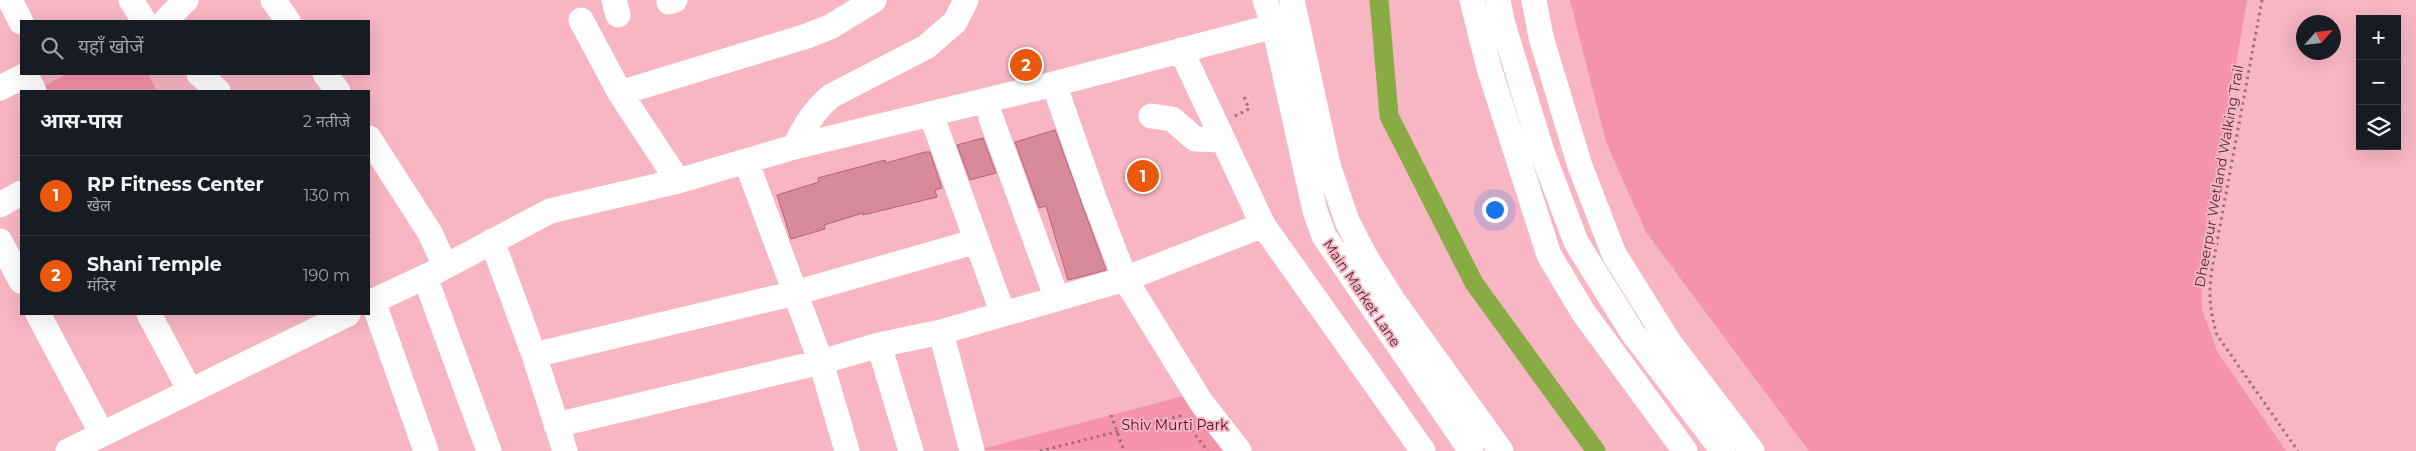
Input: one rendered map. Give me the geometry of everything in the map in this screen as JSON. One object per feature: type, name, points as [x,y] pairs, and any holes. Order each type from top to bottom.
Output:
[{"type":"street","points":[[10,0],[20,20]]},
{"type":"street","points":[[166,20],[186,0]]},
{"type":"street","points":[[272,0],[287,20]]},
{"type":"street","points":[[620,92],[807,36],[830,27],[874,0]]},
{"type":"street","points":[[794,147],[812,115],[831,96],[926,47],[955,22],[966,0]]},
{"type":"street","name":"Main Market Lane","points":[[1265,0],[1274,26],[1314,211],[1324,236],[1471,451]]},
{"type":"street","points":[[1292,0],[1328,165],[1347,221],[1365,256],[1392,299],[1501,451]]},
{"type":"street","points":[[1472,0],[1489,68],[1549,255],[1583,312],[1685,451]]},
{"type":"street","points":[[1498,0],[1502,21],[1542,152],[1576,242],[1632,332],[1723,451]]},
{"type":"street","points":[[1534,0],[1541,36],[1580,166],[1614,254],[1669,342],[1752,451]]},
{"type":"street","points":[[581,20],[620,92],[678,181]]},
{"type":"street","points":[[426,451],[371,302],[435,272],[550,211],[678,181],[794,147],[1054,84],[1274,26]]},
{"type":"street","points":[[1181,50],[1263,225],[1423,451]]},
{"type":"street","points":[[200,75],[217,90]]},
{"type":"street","points":[[326,75],[337,90]]},
{"type":"street","points":[[0,88],[29,80]]},
{"type":"street","points":[[1054,84],[1125,279],[1201,402],[1239,451]]},
{"type":"street","points":[[931,114],[1002,314]]},
{"type":"street","points":[[1151,116],[1172,119],[1195,139],[1223,140]]},
{"type":"street","points":[[991,118],[1057,299]]},
{"type":"street","points":[[370,140],[430,233],[435,272],[489,451]]},
{"type":"street","points":[[746,161],[821,362],[847,451]]},
{"type":"street","points":[[0,204],[20,194]]},
{"type":"street","points":[[556,424],[821,362],[879,345],[941,332],[1125,279],[1263,225]]},
{"type":"street","points":[[0,241],[20,279]]},
{"type":"street","points":[[492,241],[534,355],[565,451]]},
{"type":"street","points":[[534,355],[794,293],[977,241]]},
{"type":"street","points":[[39,315],[102,434]]},
{"type":"street","points":[[151,315],[190,391]]},
{"type":"street","points":[[68,451],[346,315]]},
{"type":"street","points":[[941,332],[972,451]]},
{"type":"street","points":[[879,345],[911,451]]},
{"type":"path","name":"Dheerpur Wetland Walking Trail","points":[[2262,0],[2212,269],[2209,290],[2210,314],[2217,335],[2298,451]]},
{"type":"path","points":[[1243,94],[1249,109]]},
{"type":"path","points":[[1111,415],[1124,451]]},
{"type":"path","points":[[1040,451],[1180,416],[1208,451]]},
{"type":"green space","points":[[1570,0],[2247,0],[2202,261],[2202,309],[2218,353],[2286,451],[1809,451],[1646,232],[1606,142]]},
{"type":"green space","points":[[65,75],[149,75],[156,90],[41,90],[40,88]]},
{"type":"green space","name":"Shiv Murti Park","points":[[1187,395],[1227,451],[978,450]]},
{"type":"building","points":[[1055,130],[1106,270],[1068,280],[1046,206],[1039,208],[1015,142]]},
{"type":"building","points":[[983,138],[996,173],[970,180],[957,145]]},
{"type":"building","points":[[930,152],[942,188],[935,190],[937,197],[863,215],[863,213],[824,225],[825,229],[791,239],[777,195],[819,182],[818,178],[885,160],[886,163]]},
{"type":"waterway","points":[[1379,0],[1389,116],[1474,283],[1596,451]]},
{"type":"place","name":"Shani Temple","points":[[1026,65]]},
{"type":"place","name":"RP Fitness Center","points":[[1143,176]]}]
